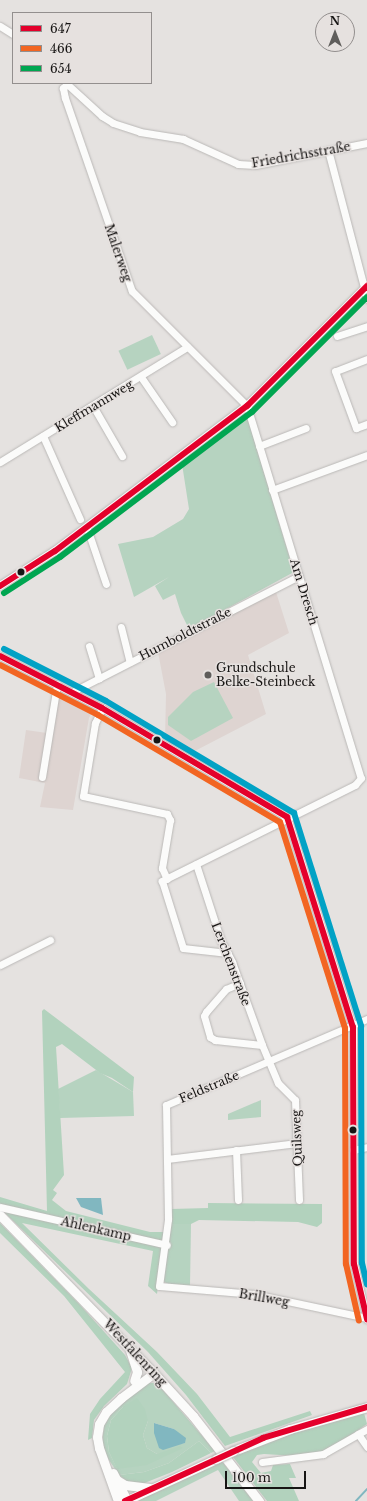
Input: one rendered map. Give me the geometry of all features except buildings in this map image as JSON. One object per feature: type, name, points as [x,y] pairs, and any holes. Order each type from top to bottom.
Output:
[{"type":"main road","name":"Westfalenring","points":[[0,1215],[152,1371],[197,1421],[259,1501]]},
{"type":"main road","points":[[121,1398],[134,1381],[137,1372],[128,1345]]},
{"type":"main road","points":[[134,1381],[152,1371]]},
{"type":"main road","points":[[123,1501],[103,1459],[97,1437],[99,1424],[106,1412],[152,1371]]},
{"type":"main road","points":[[123,1501],[233,1451],[290,1429],[367,1407]]},
{"type":"main road","points":[[103,1459],[117,1480],[123,1501]]},
{"type":"main road","points":[[117,1480],[126,1485],[152,1488]]},
{"type":"street","points":[[0,26],[12,33]]},
{"type":"street","name":"Friedrichsstraße","points":[[66,84],[102,116],[113,123],[140,132],[183,139],[238,164],[254,165],[328,150],[367,144]]},
{"type":"street","name":"Malerweg","points":[[66,84],[64,88],[65,98],[128,284],[151,312],[247,406]]},
{"type":"street","points":[[328,150],[367,299]]},
{"type":"street","points":[[0,586],[87,528],[247,406],[365,288]]},
{"type":"street","points":[[337,336],[367,326]]},
{"type":"street","name":"Kleffmannweg","points":[[0,462],[141,377],[187,347]]},
{"type":"street","points":[[367,359],[335,371],[356,428],[367,424]]},
{"type":"street","points":[[141,377],[172,422]]},
{"type":"street","points":[[93,406],[122,456]]},
{"type":"street","name":"Am Dresch","points":[[247,406],[258,446],[361,778],[354,785],[287,817]]},
{"type":"street","points":[[258,446],[306,428]]},
{"type":"street","points":[[43,436],[80,519]]},
{"type":"street","points":[[272,490],[367,455]]},
{"type":"street","points":[[87,528],[106,584]]},
{"type":"street","name":"Humboldtstraße","points":[[72,692],[299,576]]},
{"type":"street","points":[[121,627],[130,662]]},
{"type":"street","points":[[89,646],[98,679]]},
{"type":"street","points":[[0,656],[102,708],[287,817],[352,1027],[354,1264],[367,1318]]},
{"type":"street","points":[[42,778],[57,684]]},
{"type":"street","points":[[102,708],[95,723],[83,796],[168,814],[170,820],[162,868],[184,948],[228,953]]},
{"type":"street","points":[[165,880],[287,817]]},
{"type":"street","name":"Lerchenstraße","points":[[196,864],[221,941],[228,953],[262,1045],[270,1062]]},
{"type":"street","points":[[0,965],[50,940]]},
{"type":"street","points":[[240,983],[226,989],[206,1012],[204,1016],[210,1037],[215,1040],[262,1045]]},
{"type":"street","name":"Feldstraße","points":[[159,1286],[167,1245],[166,1105],[352,1027],[367,1019]]},
{"type":"street","name":"Quilsweg","points":[[270,1062],[278,1083],[295,1100],[299,1200]]},
{"type":"street","points":[[167,1159],[297,1143]]},
{"type":"street","points":[[353,1150],[367,1147]]},
{"type":"street","points":[[236,1150],[238,1200]]},
{"type":"street","name":"Ahlenkamp","points":[[0,1207],[167,1245]]},
{"type":"street","name":"Brillweg","points":[[159,1286],[254,1294],[367,1318]]},
{"type":"street","points":[[262,1462],[323,1454],[367,1429]]},
{"type":"street","points":[[358,1434],[367,1447]]},
{"type":"shaded area","name":"Grundschule Belke-Steinbeck","points":[[276,592],[289,633],[248,655],[266,714],[189,754],[165,740],[166,694],[158,652]]},
{"type":"shaded area","points":[[53,685],[94,708],[89,718],[73,810],[40,807],[45,783],[19,778],[26,730],[47,733]]},
{"type":"green space","points":[[152,335],[161,354],[127,370],[118,351]]},
{"type":"green space","points":[[246,412],[294,572],[189,629],[181,613],[175,594],[163,600],[155,586],[169,577],[134,597],[118,544],[153,537],[183,519],[189,509],[182,464]]},
{"type":"green space","points":[[214,682],[233,718],[191,741],[168,725],[168,717],[193,692]]},
{"type":"green space","points":[[44,1009],[134,1077],[133,1092],[112,1078],[100,1073],[62,1044],[56,1047],[64,1175],[53,1190],[57,1193],[52,1200],[66,1211],[150,1232],[166,1232],[157,1294],[148,1286],[153,1251],[22,1223],[89,1289],[157,1352],[197,1394],[230,1437],[310,1411],[312,1415],[225,1446],[186,1395],[148,1352],[0,1208],[0,1197],[47,1211],[42,1011]]},
{"type":"green space","points":[[96,1070],[133,1092],[134,1116],[60,1118],[58,1089]]},
{"type":"green space","points":[[261,1100],[261,1117],[228,1120],[228,1114]]},
{"type":"green space","points":[[208,1203],[322,1204],[322,1223],[317,1227],[298,1222],[199,1220],[191,1224],[171,1224],[171,1209],[208,1208]]},
{"type":"green space","points":[[0,1223],[80,1305],[125,1355],[132,1368],[127,1384],[104,1406],[94,1420],[92,1438],[88,1440],[90,1414],[100,1399],[125,1372],[64,1296],[0,1233]]},
{"type":"green space","points":[[171,1224],[191,1224],[190,1286],[168,1284],[163,1281]]},
{"type":"green space","points":[[148,1383],[156,1383],[215,1451],[211,1453],[199,1441],[169,1463],[144,1472],[119,1475],[107,1457],[102,1444],[104,1425],[116,1408]],"holes":[[[123,1407],[148,1421],[143,1435],[147,1448],[157,1454],[180,1446],[117,1468],[109,1452],[107,1436],[111,1420]],[[154,1423],[174,1429],[185,1443],[180,1444]]]},
{"type":"green space","points":[[137,1398],[145,1409],[148,1421],[143,1435],[147,1448],[157,1454],[180,1446],[183,1448],[147,1465],[117,1469],[109,1452],[107,1436],[111,1420],[123,1407]]},
{"type":"green space","points":[[364,1413],[367,1424],[339,1443],[318,1453],[296,1456],[257,1455],[252,1462],[261,1473],[271,1471],[273,1465],[290,1464],[296,1478],[289,1478],[299,1501],[267,1501],[233,1457],[276,1437]]},
{"type":"green space","points":[[199,1441],[211,1453],[172,1472],[142,1484],[128,1482],[119,1475],[144,1472],[169,1463]]},
{"type":"green space","points":[[221,1460],[253,1501],[239,1501],[218,1470],[156,1501],[137,1501]]},
{"type":"water","points":[[76,1198],[101,1198],[103,1215],[81,1207]]},
{"type":"water","points":[[154,1423],[174,1429],[186,1438],[185,1443],[163,1450],[159,1448],[154,1433]]},
{"type":"waterway","points":[[356,1501],[367,1489]]},
{"type":"transit line","name":"647","points":[[0,586],[55,551],[247,406],[367,286]]},
{"type":"transit line","name":"654","points":[[4,593],[60,557],[252,412],[367,297]]},
{"type":"transit line","points":[[4,649],[106,701],[294,813],[361,1026],[362,1263],[367,1284]]},
{"type":"transit line","name":"647","points":[[0,656],[102,708],[287,817],[353,1027],[354,1264],[367,1319]]},
{"type":"transit line","name":"466","points":[[0,665],[98,715],[280,822],[345,1028],[346,1264],[359,1321]]},
{"type":"transit line","name":"647","points":[[125,1501],[263,1438],[367,1407]]},
{"type":"place","name":"Grundschule Belke-Steinbeck","points":[[208,675]]}]
